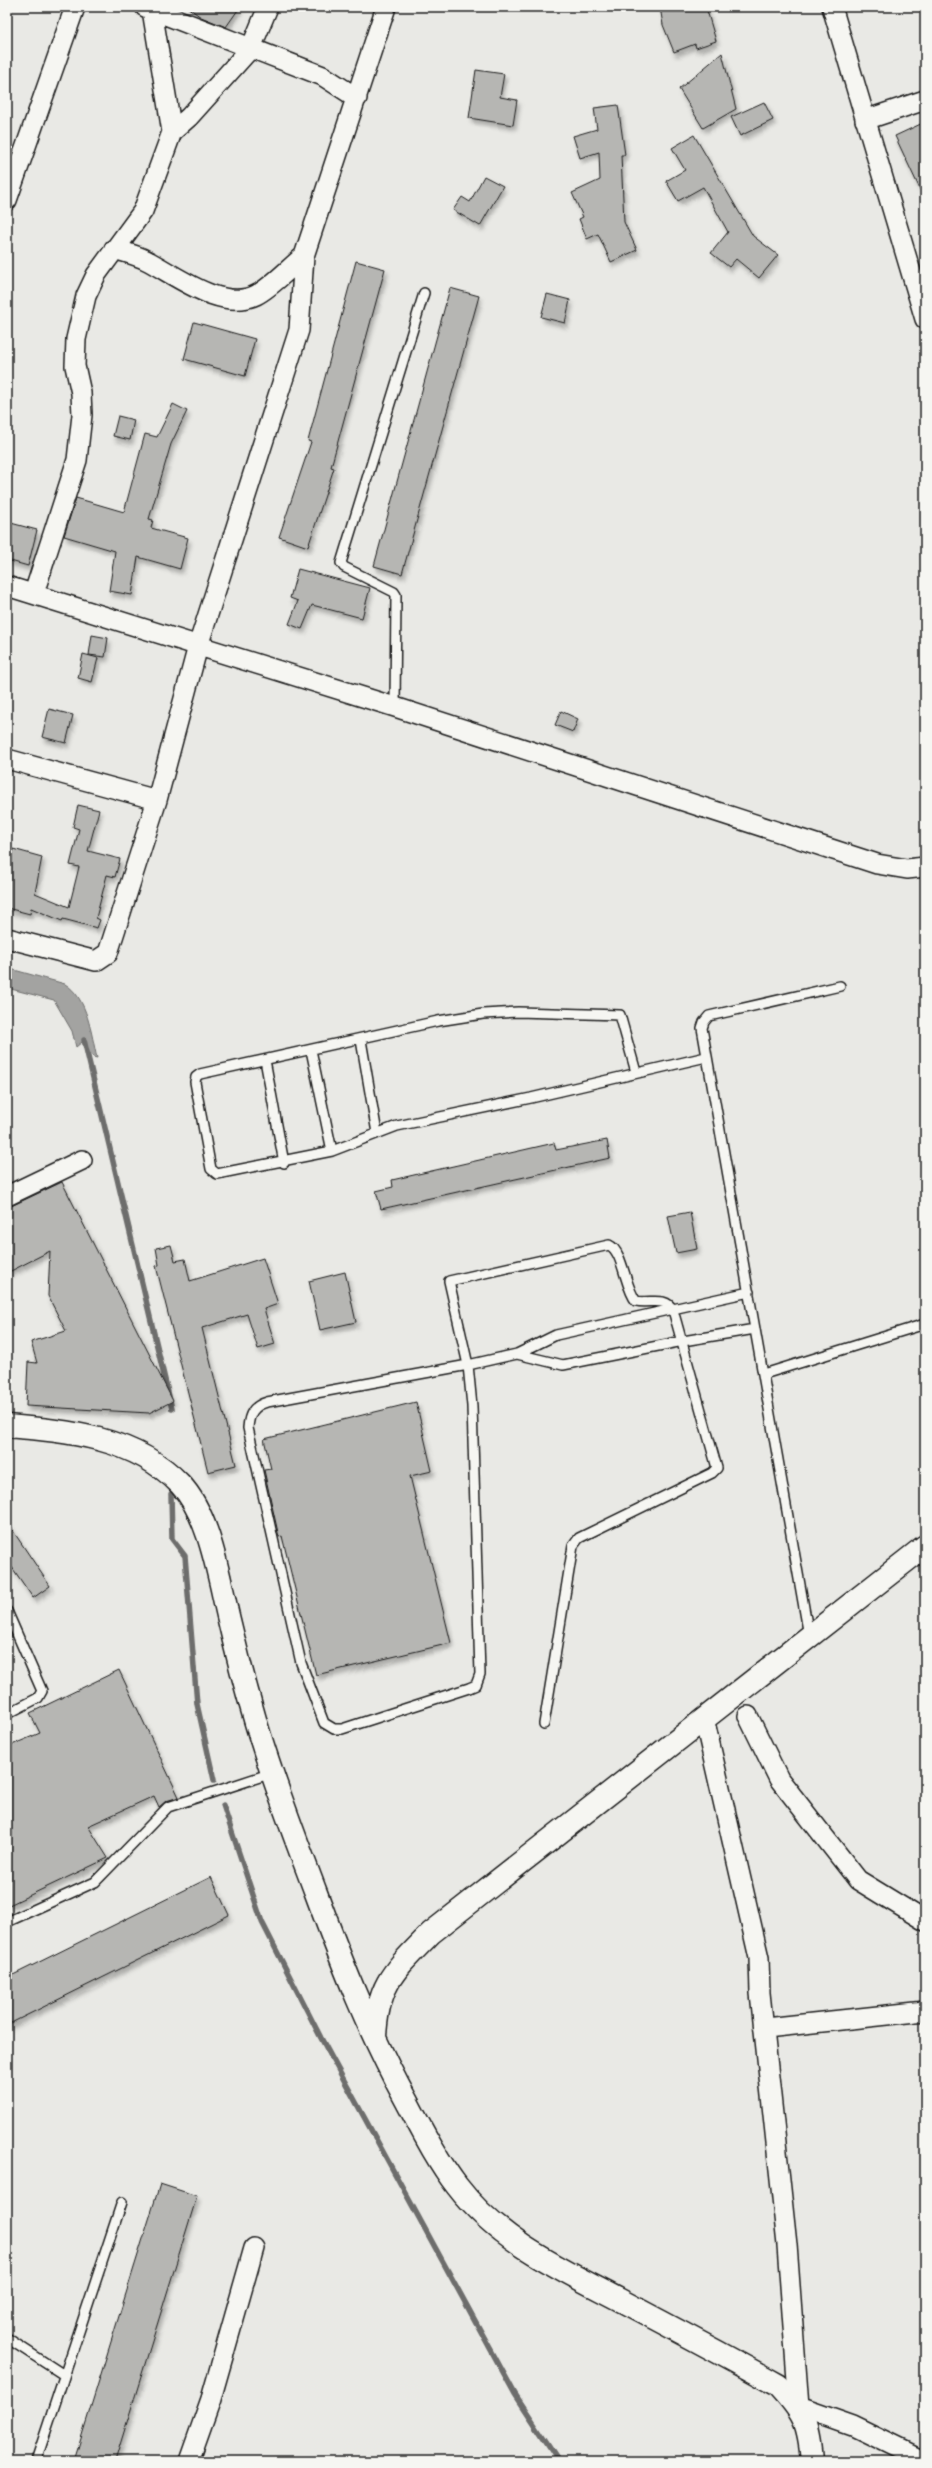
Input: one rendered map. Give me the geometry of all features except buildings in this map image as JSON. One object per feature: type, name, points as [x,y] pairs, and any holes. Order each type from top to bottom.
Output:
[{"type":"street","points":[[7,200],[75,7]]},
{"type":"street","points":[[34,593],[77,460],[82,416],[81,393],[75,366],[76,340],[86,296],[96,275],[143,211],[172,132],[208,97],[251,48],[268,7]]},
{"type":"street","points":[[7,938],[96,961],[103,958],[108,953],[157,800],[198,646],[299,330],[304,256],[386,7]]},
{"type":"street","points":[[832,7],[925,320]]},
{"type":"street","points":[[148,8],[323,76],[357,98]]},
{"type":"street","points":[[148,8],[172,132]]},
{"type":"street","points":[[865,120],[925,100]]},
{"type":"street","points":[[114,249],[144,259],[202,291],[230,299],[244,299],[257,294],[304,256]]},
{"type":"street","points":[[7,586],[34,593],[395,707],[877,864],[907,869],[925,867]]},
{"type":"street","points":[[7,759],[157,800]]},
{"type":"street","points":[[7,1196],[82,1160]]},
{"type":"street","points":[[7,1426],[66,1431],[91,1436],[117,1445],[144,1456],[164,1469],[180,1484],[194,1501],[205,1529],[253,1714],[272,1773],[345,1974],[381,2053],[432,2147],[451,2178],[472,2203],[498,2228],[540,2258],[778,2385],[798,2407],[853,2426],[925,2461]]},
{"type":"street","points":[[375,2039],[376,2013],[382,1992],[396,1969],[430,1933],[925,1546]]},
{"type":"street","points":[[748,1716],[779,1779],[858,1880],[925,1921]]},
{"type":"street","points":[[704,1718],[759,1958],[760,1993],[766,2028],[787,2245],[798,2407],[809,2433],[812,2461]]},
{"type":"street","points":[[766,2028],[925,2011]]},
{"type":"street","points":[[189,2461],[211,2399],[254,2248]]},
{"type":"lane","points":[[395,707],[396,595],[394,592],[344,567],[341,563],[424,293]]},
{"type":"lane","points":[[809,1636],[702,1028],[709,1016],[840,986]]},
{"type":"lane","points":[[636,1072],[620,1015],[615,1013],[518,1012],[483,1014],[438,1021],[361,1040],[200,1074],[196,1077],[195,1082],[213,1173],[217,1174],[284,1163],[332,1151],[404,1124],[531,1098],[636,1072],[706,1057]]},
{"type":"lane","points":[[361,1040],[377,1133]]},
{"type":"lane","points":[[311,1050],[332,1151]]},
{"type":"lane","points":[[265,1060],[284,1163]]},
{"type":"lane","points":[[544,1724],[573,1546],[579,1538],[712,1473],[717,1468],[683,1341],[673,1310],[668,1303],[636,1301],[616,1250],[609,1245],[452,1279],[448,1283],[468,1365],[473,1453],[480,1674],[476,1685],[469,1688],[342,1729],[334,1729],[324,1723],[301,1663],[248,1428],[249,1419],[258,1405],[267,1402],[468,1365],[517,1354],[556,1335],[673,1310],[749,1292]]},
{"type":"lane","points":[[764,1374],[925,1324]]},
{"type":"lane","points":[[517,1354],[563,1365],[683,1341],[755,1330]]},
{"type":"lane","points":[[7,1611],[42,1691],[38,1698],[7,1714]]},
{"type":"lane","points":[[7,1922],[95,1882],[168,1807],[272,1773]]},
{"type":"lane","points":[[36,2461],[122,2202]]},
{"type":"lane","points":[[7,2338],[64,2375]]},
{"type":"shaded area","points":[[7,968],[65,984],[73,990],[84,1007],[97,1058],[93,1057],[82,1042],[76,1047],[72,1031],[54,1000],[7,988]]},
{"type":"waterway","points":[[84,1040],[172,1409]]},
{"type":"waterway","points":[[171,1494],[172,1539],[185,1556],[197,1704],[214,1780]]},
{"type":"waterway","points":[[223,1805],[262,1922],[321,2038],[515,2394],[559,2461]]}]
